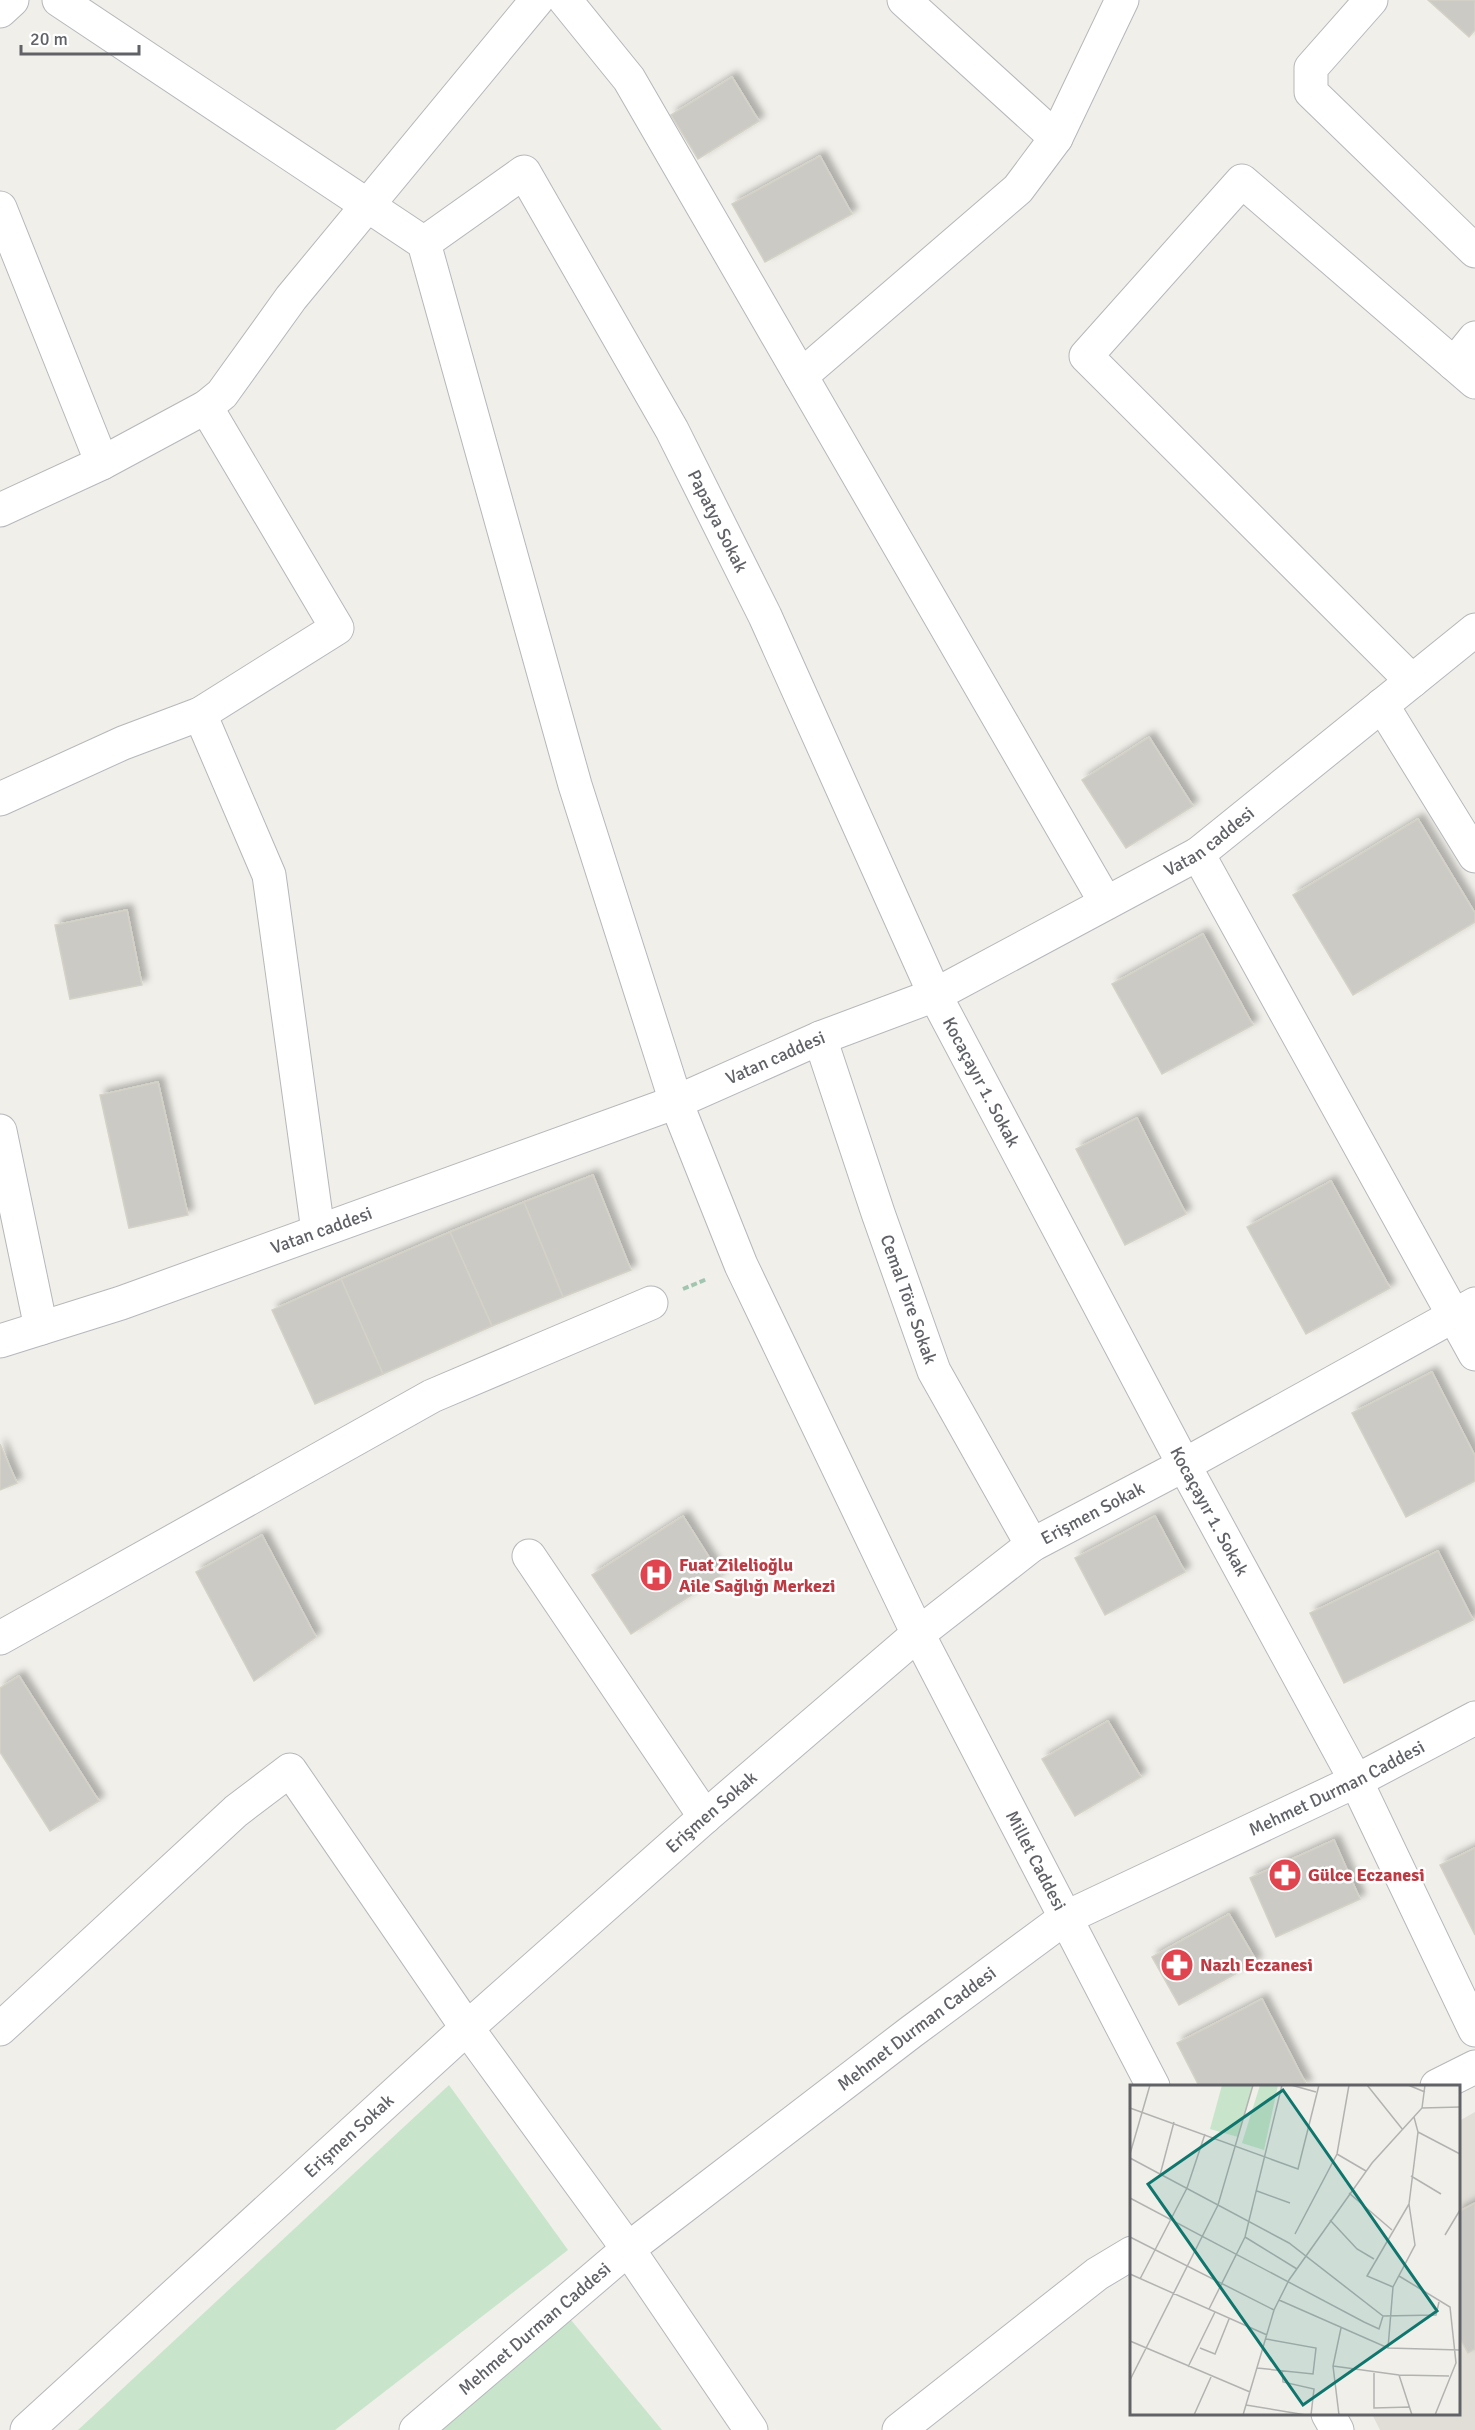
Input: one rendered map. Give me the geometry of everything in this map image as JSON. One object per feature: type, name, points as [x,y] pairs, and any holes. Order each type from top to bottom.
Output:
[{"type":"street","points":[[0,11],[12,0]]},
{"type":"street","points":[[59,0],[424,243]]},
{"type":"street","points":[[0,510],[102,463],[206,407],[222,394],[291,298],[537,0]]},
{"type":"street","points":[[565,0],[629,79],[1106,903]]},
{"type":"street","points":[[904,0],[1056,138]]},
{"type":"street","points":[[801,376],[1018,189],[1056,138],[1122,0]]},
{"type":"street","points":[[1371,0],[1311,69],[1311,92],[1475,251]]},
{"type":"street","name":"Papatya Sokak","points":[[424,243],[524,172],[672,430],[765,616],[935,994]]},
{"type":"street","points":[[1412,681],[1086,356],[1242,181],[1465,373],[1475,338]]},
{"type":"street","points":[[0,208],[102,463]]},
{"type":"street","name":"Millet Caddesi","points":[[424,243],[575,785],[676,1102],[741,1265],[918,1634],[1152,2085]]},
{"type":"street","points":[[0,799],[123,743],[200,714],[337,628],[206,407]]},
{"type":"street","name":"Vatan caddesi","points":[[0,1341],[121,1303],[676,1102],[820,1038],[935,994],[1198,854],[1475,630]]},
{"type":"street","points":[[1382,705],[1475,856]]},
{"type":"street","points":[[200,714],[269,875],[318,1231]]},
{"type":"street","points":[[1198,854],[1465,1309],[1475,1354]]},
{"type":"street","name":"Kocaçayır 1. Sokak","points":[[935,994],[1184,1465],[1356,1781],[1475,2030]]},
{"type":"street","name":"Cemal Töre Sokak","points":[[820,1038],[878,1213],[934,1371],[1032,1545]]},
{"type":"street","points":[[0,1131],[41,1328]]},
{"type":"street","points":[[0,1638],[432,1396],[651,1303]]},
{"type":"street","name":"Erişmen Sokak","points":[[27,2430],[467,2028],[705,1817],[918,1634],[1032,1545],[1184,1465],[1465,1309]]},
{"type":"street","points":[[529,1556],[705,1817]]},
{"type":"street","name":"Mehmet Durman Caddesi","points":[[416,2430],[628,2249],[911,2032],[1065,1918],[1356,1781],[1475,1718]]},
{"type":"street","points":[[0,2029],[236,1811],[290,1770],[467,2028],[628,2249],[751,2430]]},
{"type":"street","points":[[1439,2085],[1475,2067]]},
{"type":"street","points":[[899,2430],[1097,2274],[1130,2254]]},
{"type":"street","points":[[1329,2415],[1337,2430]]},
{"type":"path","points":[[651,1303],[741,1265]]},
{"type":"shaded area","points":[[1475,2112],[1475,2430],[1380,2430],[1372,2415],[1460,2415],[1460,2120]]},
{"type":"green space","points":[[449,2085],[568,2250],[335,2430],[78,2430]]},
{"type":"green space","points":[[566,2314],[662,2430],[425,2430]]},
{"type":"building","points":[[1428,0],[1475,0],[1475,30],[1469,37]]},
{"type":"building","points":[[732,77],[759,121],[698,159],[671,115]]},
{"type":"building","points":[[820,156],[852,214],[765,262],[732,204]]},
{"type":"building","points":[[1149,737],[1193,806],[1126,848],[1082,780]]},
{"type":"building","points":[[1418,819],[1475,913],[1475,922],[1353,995],[1293,895]]},
{"type":"building","points":[[127,910],[142,985],[70,999],[55,925]]},
{"type":"building","points":[[1203,934],[1253,1025],[1162,1074],[1112,984]]},
{"type":"building","points":[[158,1082],[188,1215],[129,1228],[100,1095]]},
{"type":"building","points":[[1137,1118],[1186,1214],[1125,1245],[1076,1149]]},
{"type":"building","points":[[593,1175],[631,1270],[563,1297],[524,1202]]},
{"type":"building","points":[[1331,1181],[1390,1288],[1306,1334],[1247,1227]]},
{"type":"building","points":[[524,1202],[563,1297],[492,1326],[450,1232]]},
{"type":"building","points":[[450,1232],[492,1326],[383,1374],[341,1279]]},
{"type":"building","points":[[341,1279],[383,1374],[315,1404],[272,1310]]},
{"type":"building","points":[[1432,1372],[1475,1456],[1475,1481],[1406,1517],[1352,1413]]},
{"type":"building","points":[[0,1444],[17,1483],[0,1490]]},
{"type":"building","name":"Fuat Zilelioğlu Aile Sağlığı Merkezi","points":[[683,1516],[721,1576],[631,1634],[592,1575]]},
{"type":"building","points":[[1155,1516],[1185,1572],[1105,1615],[1075,1558]]},
{"type":"building","points":[[262,1535],[316,1637],[254,1681],[196,1572]]},
{"type":"building","points":[[1438,1551],[1473,1620],[1344,1683],[1310,1613]]},
{"type":"building","points":[[19,1676],[99,1801],[50,1831],[0,1752],[0,1688]]},
{"type":"building","points":[[1108,1721],[1141,1777],[1075,1816],[1042,1759]]},
{"type":"building","points":[[1334,1840],[1360,1899],[1276,1937],[1250,1878]]},
{"type":"building","points":[[1475,1848],[1475,1935],[1440,1865]]},
{"type":"building","points":[[1229,1914],[1257,1962],[1179,2005],[1152,1957]]},
{"type":"building","points":[[1262,1999],[1306,2085],[1198,2085],[1177,2043]]},
{"type":"building","points":[[1475,2203],[1475,2349],[1468,2353],[1460,2339],[1460,2211]]},
{"type":"place","name":"Fuat Zilelioğlu Aile Sağlığı Merkezi","points":[[656,1575]]},
{"type":"place","name":"Gülce Eczanesi","points":[[1285,1875]]},
{"type":"place","name":"Nazlı Eczanesi","points":[[1177,1965]]}]
